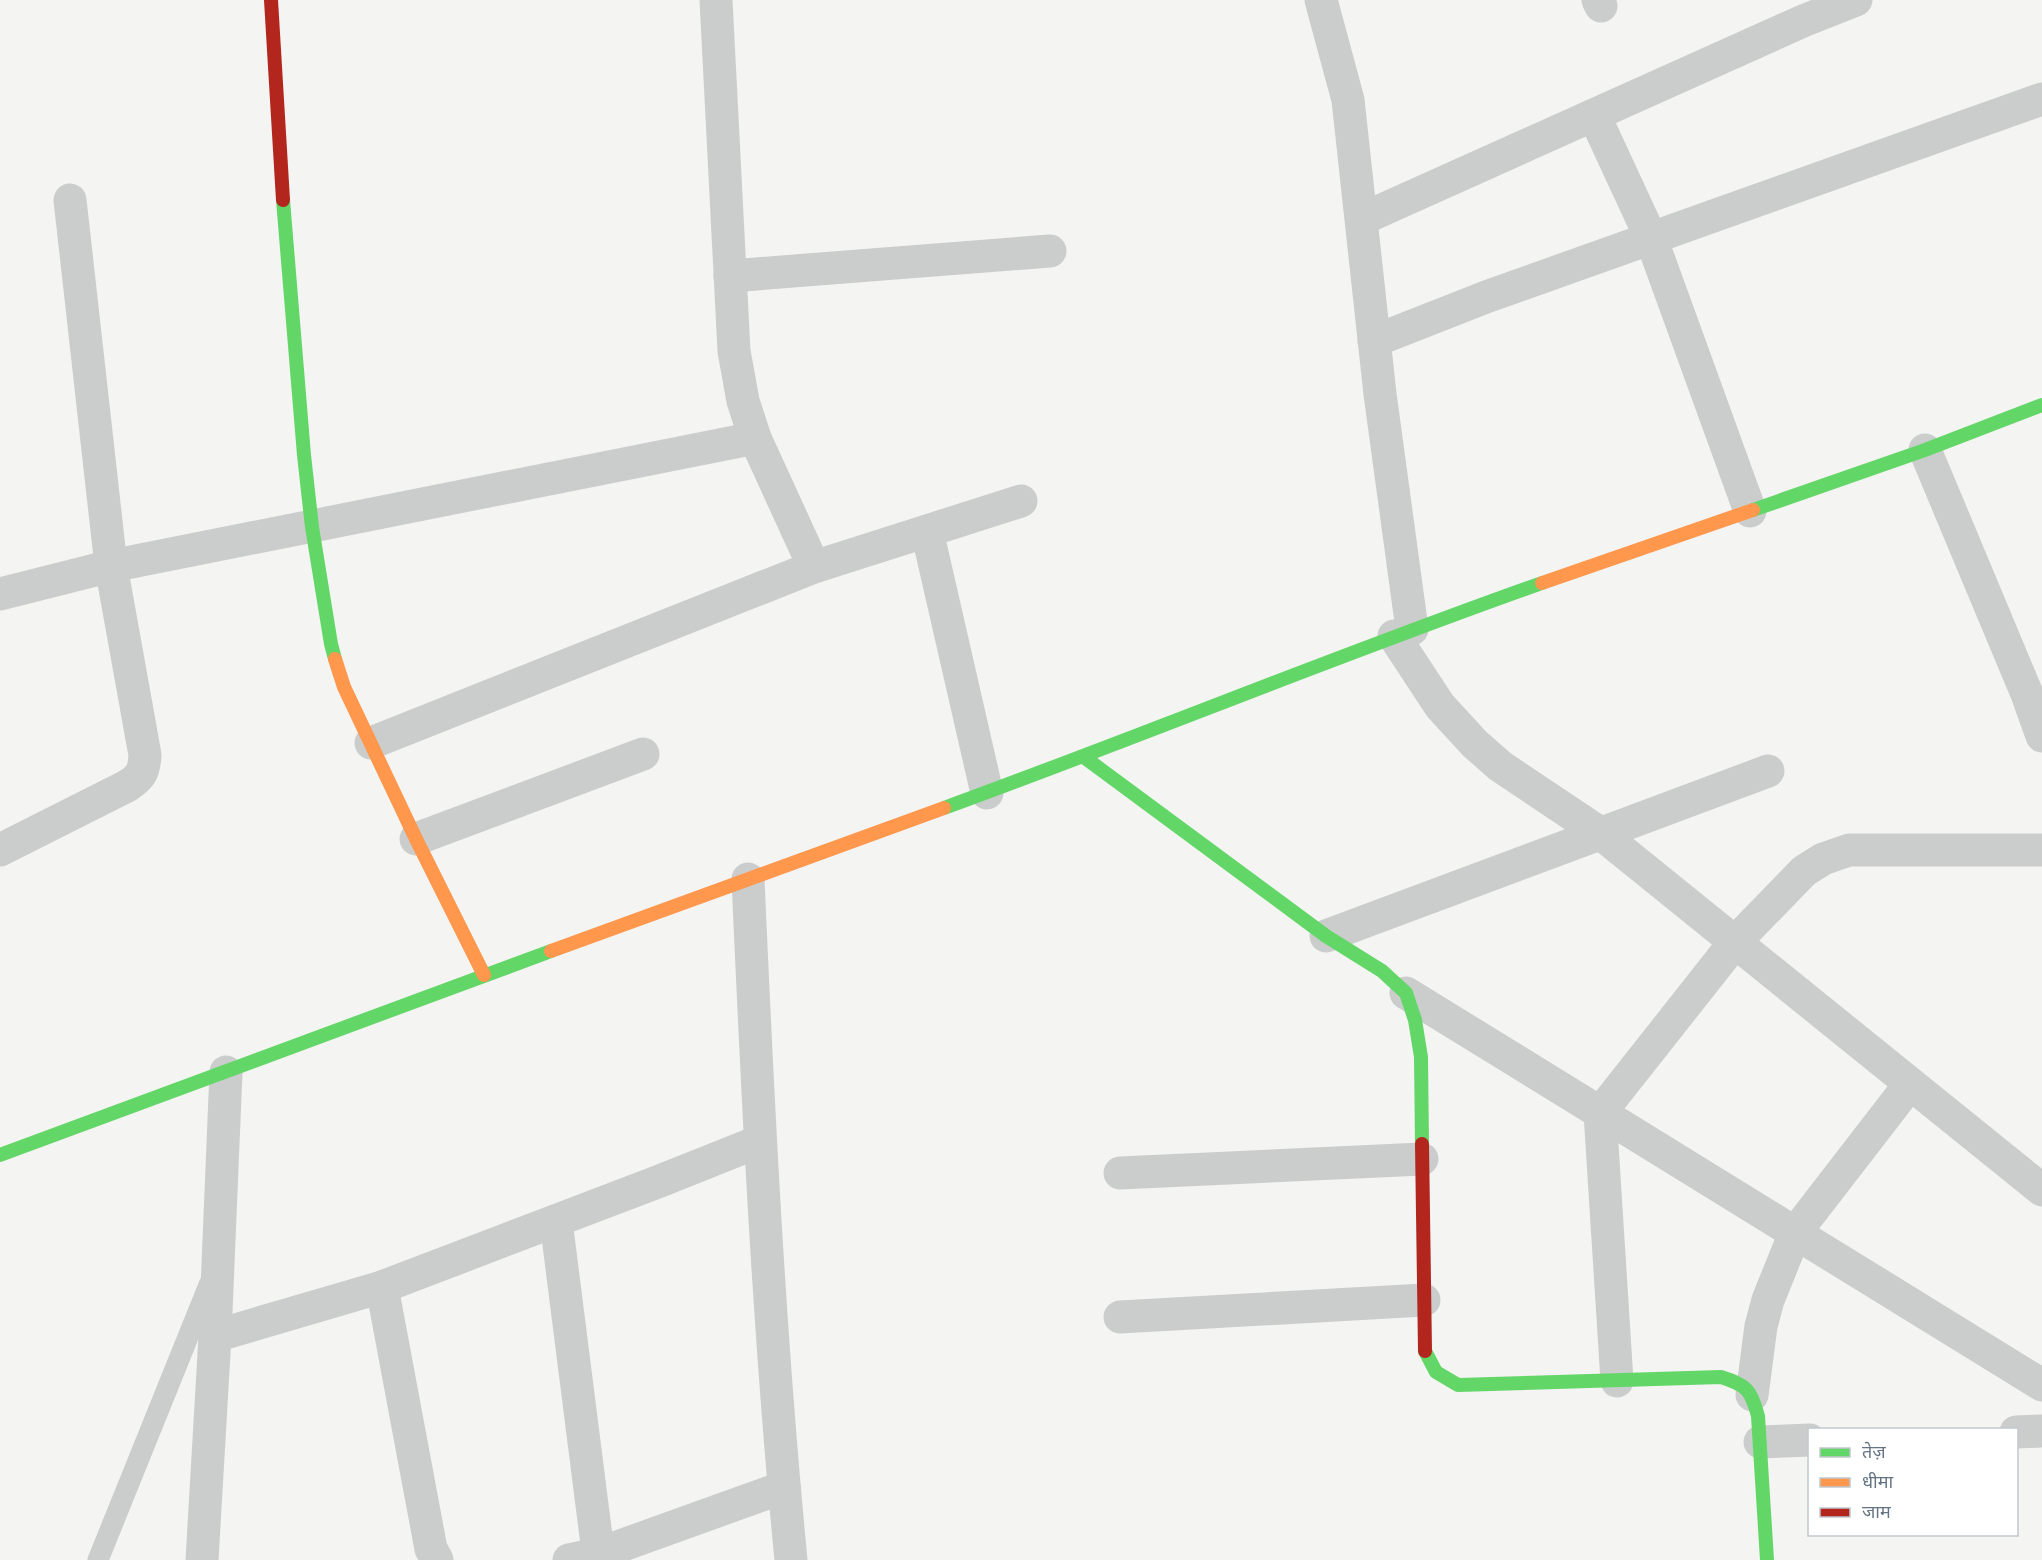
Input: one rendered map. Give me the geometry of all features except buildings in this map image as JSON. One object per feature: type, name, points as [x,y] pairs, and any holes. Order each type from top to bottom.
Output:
[{"type":"street","points":[[271,0],[286,245],[312,527],[331,644],[344,687],[484,975]]},
{"type":"street","points":[[716,0],[734,351],[743,401],[755,438],[814,567]]},
{"type":"street","points":[[1321,0],[1348,100],[1403,633],[1440,706],[1475,744],[1500,766],[1600,833],[2042,1190]]},
{"type":"street","points":[[1362,219],[1594,114],[1800,11],[1856,0]]},
{"type":"street","points":[[1374,341],[1486,297],[2042,99]]},
{"type":"street","points":[[1594,114],[1651,238],[1750,511]]},
{"type":"street","points":[[0,850],[127,786],[138,779],[144,771],[145,755],[111,566],[70,200]]},
{"type":"street","points":[[730,276],[1050,251]]},
{"type":"street","points":[[0,1155],[484,975],[1084,757],[1403,633],[1925,450],[2042,405]]},
{"type":"street","points":[[0,594],[111,566],[755,438]]},
{"type":"street","points":[[1925,450],[2034,691],[2042,736]]},
{"type":"street","points":[[371,743],[814,567],[1021,501]]},
{"type":"street","points":[[927,531],[987,793]]},
{"type":"street","points":[[416,839],[643,754]]},
{"type":"street","points":[[1084,757],[1326,936],[1382,971],[1406,993],[2042,1386]]},
{"type":"street","points":[[1326,936],[1768,771]]},
{"type":"street","points":[[1617,1381],[1600,1113],[1735,942],[1803,871],[1823,859],[1849,850],[2042,850]]},
{"type":"street","points":[[748,879],[760,1141],[791,1560]]},
{"type":"street","points":[[1406,993],[1415,1020],[1421,1057],[1424,1349],[1430,1367],[1443,1380],[1458,1386],[1721,1377],[1742,1383],[1752,1395]]},
{"type":"street","points":[[202,1560],[215,1336],[226,1072]]},
{"type":"street","points":[[1767,1560],[1758,1416],[1752,1395],[1761,1326],[1768,1300],[1795,1233],[1910,1084]]},
{"type":"street","points":[[215,1336],[382,1287],[760,1141]]},
{"type":"street","points":[[1120,1173],[1422,1159]]},
{"type":"street","points":[[556,1221],[589,1558],[784,1487]]},
{"type":"street","points":[[382,1287],[431,1549],[437,1560]]},
{"type":"street","points":[[1120,1317],[1424,1300]]},
{"type":"street","points":[[2018,1432],[2042,1431]]},
{"type":"street","points":[[1760,1442],[1808,1440]]},
{"type":"lane","points":[[98,1560],[218,1265]]},
{"type":"traffic: fast","points":[[283,200],[312,527],[335,659]]},
{"type":"traffic: fast","points":[[1753,510],[1925,450],[2042,405]]},
{"type":"traffic: fast","points":[[944,808],[1542,583]]},
{"type":"traffic: fast","points":[[1084,757],[1326,936],[1382,971],[1406,993],[1415,1020],[1421,1057],[1422,1144]]},
{"type":"traffic: fast","points":[[0,1155],[551,951]]},
{"type":"traffic: fast","points":[[1425,1351],[1436,1372],[1458,1385],[1721,1377],[1742,1386],[1750,1394],[1758,1416],[1767,1560]]},
{"type":"traffic: slow","points":[[1542,583],[1753,510]]},
{"type":"traffic: slow","points":[[335,659],[344,687],[484,975]]},
{"type":"traffic: slow","points":[[551,951],[944,808]]},
{"type":"traffic: jam","points":[[271,0],[283,200]]},
{"type":"traffic: jam","points":[[1422,1144],[1425,1351]]}]
